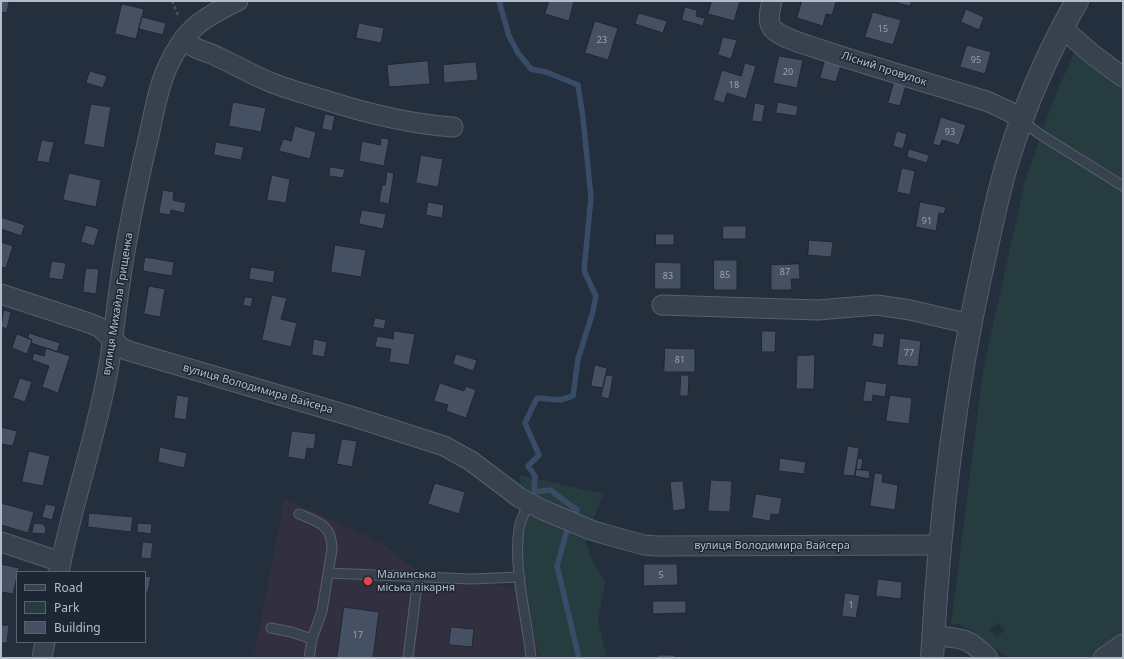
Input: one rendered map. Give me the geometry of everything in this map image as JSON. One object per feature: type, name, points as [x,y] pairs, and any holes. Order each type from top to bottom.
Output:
[{"type":"street","name":"вулиця Михайла Грищенка","points":[[60,567],[74,504],[103,396],[113,340],[119,290],[144,155],[167,68],[184,38],[202,20],[238,1]]},
{"type":"street","name":"Лісний провулок","points":[[772,1],[769,13],[771,25],[779,34],[852,60],[989,102],[1010,112],[1022,120]]},
{"type":"street","points":[[932,658],[940,545],[955,411],[970,324],[1002,181],[1022,120],[1038,78],[1077,1]]},
{"type":"street","points":[[1062,28],[1092,54],[1123,77]]},
{"type":"street","points":[[184,38],[190,46],[216,56],[260,78],[283,87],[345,107],[381,116],[429,125],[453,127]]},
{"type":"street","name":"вулиця Володимира Вайсера","points":[[1,294],[99,327],[122,348],[141,355],[354,417],[444,446],[471,461],[529,503],[577,525],[644,545],[940,545]]},
{"type":"street","points":[[662,305],[818,310],[877,305],[910,310],[970,324]]},
{"type":"street","points":[[1,542],[60,567]]},
{"type":"street","points":[[934,636],[960,638],[974,645],[988,658]]},
{"type":"street","points":[[42,658],[46,643]]},
{"type":"street","points":[[1103,658],[1123,644]]},
{"type":"lane","points":[[1022,120],[1041,135],[1123,186]]},
{"type":"lane","points":[[529,503],[519,530],[518,555],[531,658]]},
{"type":"lane","points":[[299,514],[322,524],[330,535],[332,549],[322,611],[312,639],[309,658]]},
{"type":"lane","points":[[328,573],[471,579],[520,577]]},
{"type":"lane","points":[[408,658],[418,577]]},
{"type":"lane","points":[[271,628],[291,632],[312,639]]},
{"type":"shaded area","name":"Малинська міська лікарня","points":[[284,499],[333,520],[384,545],[421,574],[514,588],[542,658],[254,658]]},
{"type":"green space","points":[[1081,37],[1123,64],[1123,637],[1090,658],[1008,658],[960,624],[951,624],[983,370],[1025,181],[1052,103]],"holes":[[[999,623],[1005,630],[997,637],[989,630]]]},
{"type":"green space","points":[[520,475],[603,494],[585,541],[592,560],[605,581],[598,621],[607,658],[542,658],[514,588]]},
{"type":"building","points":[[1,1],[9,1],[7,13],[1,12]]},
{"type":"building","points":[[549,1],[574,1],[569,21],[545,14]]},
{"type":"building","points":[[712,1],[740,1],[734,21],[708,14]]},
{"type":"building","points":[[802,1],[836,2],[832,15],[826,14],[823,26],[797,18]]},
{"type":"building","points":[[891,1],[912,1],[910,6]]},
{"type":"building","points":[[122,4],[144,9],[136,39],[115,34]]},
{"type":"building","points":[[685,7],[697,10],[696,16],[705,18],[703,26],[682,20]]},
{"type":"building","points":[[966,9],[984,17],[979,30],[961,22]]},
{"type":"building","points":[[873,12],[901,20],[893,45],[865,37]]},
{"type":"building","points":[[639,13],[667,21],[663,33],[635,24]]},
{"type":"building","points":[[142,17],[166,23],[163,35],[139,29]]},
{"type":"building","points":[[595,21],[618,28],[608,60],[585,53]]},
{"type":"building","points":[[359,23],[384,28],[381,43],[356,38]]},
{"type":"building","points":[[723,37],[737,40],[731,59],[718,55]]},
{"type":"building","points":[[967,45],[991,52],[985,74],[960,67]]},
{"type":"building","points":[[779,56],[803,60],[797,88],[773,83]]},
{"type":"building","points":[[825,60],[841,65],[836,82],[820,78]]},
{"type":"building","points":[[428,61],[430,84],[389,87],[387,65]]},
{"type":"building","points":[[476,62],[478,80],[444,83],[443,65]]},
{"type":"building","points":[[745,63],[756,66],[746,99],[727,93],[724,103],[713,100],[722,70],[741,76]]},
{"type":"building","points":[[90,71],[107,76],[103,88],[86,83]]},
{"type":"building","points":[[894,82],[906,85],[900,106],[888,103]]},
{"type":"building","points":[[233,102],[266,108],[261,132],[229,126]]},
{"type":"building","points":[[778,102],[798,106],[796,116],[776,113]]},
{"type":"building","points":[[755,103],[765,105],[762,122],[752,121]]},
{"type":"building","points":[[91,104],[111,107],[104,148],[84,144]]},
{"type":"building","points":[[325,114],[335,116],[332,131],[322,129]]},
{"type":"building","points":[[941,117],[966,125],[959,145],[942,140],[940,146],[933,144]]},
{"type":"building","points":[[295,126],[316,132],[310,159],[279,151],[283,139],[291,141]]},
{"type":"building","points":[[897,131],[907,134],[903,149],[893,146]]},
{"type":"building","points":[[381,138],[389,139],[384,166],[359,161],[362,141],[380,145]]},
{"type":"building","points":[[42,140],[54,142],[49,163],[37,161]]},
{"type":"building","points":[[216,142],[244,147],[241,160],[214,155]]},
{"type":"building","points":[[909,149],[929,155],[927,163],[907,157]]},
{"type":"building","points":[[421,155],[443,159],[438,187],[416,183]]},
{"type":"building","points":[[330,167],[345,169],[343,178],[329,176]]},
{"type":"building","points":[[902,168],[915,171],[910,195],[897,192]]},
{"type":"building","points":[[387,172],[394,173],[389,204],[379,202],[382,185],[385,185]]},
{"type":"building","points":[[69,173],[101,180],[96,207],[63,200]]},
{"type":"building","points":[[272,175],[290,179],[286,203],[267,200]]},
{"type":"building","points":[[163,190],[174,192],[173,200],[186,203],[184,213],[171,210],[170,215],[159,213]]},
{"type":"building","points":[[428,202],[444,205],[442,218],[426,215]]},
{"type":"building","points":[[920,202],[946,207],[944,214],[939,213],[936,231],[916,227]]},
{"type":"building","points":[[362,210],[386,214],[383,229],[359,224]]},
{"type":"building","points":[[1,217],[25,225],[21,236],[1,229]]},
{"type":"building","points":[[86,225],[99,229],[94,246],[81,242]]},
{"type":"building","points":[[723,226],[746,226],[746,239],[723,239]]},
{"type":"building","points":[[656,234],[674,234],[674,245],[656,245]]},
{"type":"building","points":[[809,240],[833,242],[831,257],[808,255]]},
{"type":"building","points":[[1,242],[13,246],[6,268],[1,267]]},
{"type":"building","points":[[335,245],[366,250],[361,277],[331,272]]},
{"type":"building","points":[[145,257],[174,262],[172,276],[143,271]]},
{"type":"building","points":[[714,260],[737,260],[737,290],[714,290]]},
{"type":"building","points":[[52,261],[66,263],[63,280],[49,278]]},
{"type":"building","points":[[655,262],[681,263],[681,289],[655,289]]},
{"type":"building","points":[[799,264],[800,279],[791,279],[792,290],[771,290],[771,265]]},
{"type":"building","points":[[251,267],[275,271],[273,283],[249,279]]},
{"type":"building","points":[[86,268],[99,269],[96,294],[83,292]]},
{"type":"building","points":[[149,286],[165,289],[160,317],[144,314]]},
{"type":"building","points":[[272,295],[287,298],[281,319],[297,323],[291,347],[262,340]]},
{"type":"building","points":[[245,297],[253,298],[251,307],[243,305]]},
{"type":"building","points":[[4,310],[11,312],[7,329],[1,327]]},
{"type":"building","points":[[375,318],[386,320],[384,329],[373,327]]},
{"type":"building","points":[[394,331],[415,334],[409,365],[389,362],[391,349],[375,347],[377,336],[393,339]]},
{"type":"building","points":[[762,331],[776,331],[775,352],[762,352]]},
{"type":"building","points":[[29,333],[60,343],[57,352],[31,343],[32,340],[28,338]]},
{"type":"building","points":[[874,333],[885,334],[883,348],[872,346]]},
{"type":"building","points":[[17,334],[32,340],[27,354],[12,348]]},
{"type":"building","points":[[900,338],[921,341],[918,367],[897,365]]},
{"type":"building","points":[[314,339],[327,342],[324,357],[312,355]]},
{"type":"building","points":[[46,348],[70,356],[58,393],[42,387],[49,366],[32,360],[34,353],[44,356]]},
{"type":"building","points":[[665,348],[695,349],[695,372],[664,372]]},
{"type":"building","points":[[456,354],[477,360],[473,371],[453,364]]},
{"type":"building","points":[[815,355],[814,389],[796,389],[797,356]]},
{"type":"building","points":[[595,365],[607,368],[603,388],[591,386]]},
{"type":"building","points":[[606,375],[613,376],[609,399],[601,397]]},
{"type":"building","points":[[681,375],[689,375],[688,396],[680,396]]},
{"type":"building","points":[[20,378],[32,382],[25,402],[13,398]]},
{"type":"building","points":[[866,381],[887,384],[885,397],[873,395],[872,402],[863,401]]},
{"type":"building","points":[[440,383],[464,391],[466,386],[476,390],[466,418],[446,411],[448,405],[434,401]]},
{"type":"building","points":[[177,395],[189,397],[186,420],[174,418]]},
{"type":"building","points":[[890,395],[912,398],[909,424],[886,421]]},
{"type":"building","points":[[1,427],[17,431],[13,446],[1,444]]},
{"type":"building","points":[[292,431],[316,434],[314,449],[307,448],[305,460],[288,457]]},
{"type":"building","points":[[342,439],[357,441],[352,467],[337,464]]},
{"type":"building","points":[[848,446],[859,448],[855,476],[843,475]]},
{"type":"building","points":[[160,447],[187,453],[184,468],[158,462]]},
{"type":"building","points":[[29,451],[50,456],[43,486],[22,482]]},
{"type":"building","points":[[780,458],[806,462],[804,474],[779,471]]},
{"type":"building","points":[[858,458],[863,459],[861,470],[856,469]]},
{"type":"building","points":[[856,469],[870,471],[869,479],[855,476]]},
{"type":"building","points":[[875,473],[883,474],[882,482],[898,485],[895,510],[870,506]]},
{"type":"building","points":[[711,480],[732,481],[730,512],[708,511]]},
{"type":"building","points":[[683,481],[686,509],[673,511],[670,482]]},
{"type":"building","points":[[435,483],[465,492],[459,514],[428,504]]},
{"type":"building","points":[[756,494],[782,498],[779,515],[771,514],[770,521],[752,518]]},
{"type":"building","points":[[1,503],[34,512],[28,533],[1,525]]},
{"type":"building","points":[[46,504],[56,506],[52,520],[42,517]]},
{"type":"building","points":[[89,513],[133,517],[131,532],[88,527]]},
{"type":"building","points":[[34,523],[43,524],[46,528],[45,534],[32,533]]},
{"type":"building","points":[[138,523],[152,524],[151,534],[137,532]]},
{"type":"building","points":[[143,542],[153,543],[151,559],[141,558]]},
{"type":"building","points":[[1,564],[19,568],[18,571],[16,571],[16,581],[13,594],[1,592]]},
{"type":"building","points":[[644,564],[677,564],[678,585],[644,586]]},
{"type":"building","points":[[146,576],[151,577],[148,592],[146,592]]},
{"type":"building","points":[[878,579],[902,582],[901,599],[876,596]]},
{"type":"building","points":[[845,593],[860,595],[856,618],[842,616]]},
{"type":"building","points":[[653,601],[686,601],[686,613],[653,614]]},
{"type":"building","points":[[344,607],[379,612],[373,658],[337,658]]},
{"type":"building","points":[[1,625],[9,625],[7,643],[1,643]]},
{"type":"building","points":[[451,627],[474,629],[472,647],[449,645]]},
{"type":"building","points":[[658,655],[675,655],[675,658],[658,658]]},
{"type":"waterway","points":[[499,1],[509,36],[518,53],[531,69],[546,72],[578,85],[583,118],[591,197],[584,271],[596,296],[592,315],[578,359],[573,396],[560,400],[537,398],[525,423],[539,455],[528,466],[535,476],[534,492],[550,490],[577,510],[567,530],[557,566],[579,658]]},
{"type":"place","name":"Малинська міська лікарня","points":[[368,581]]}]
